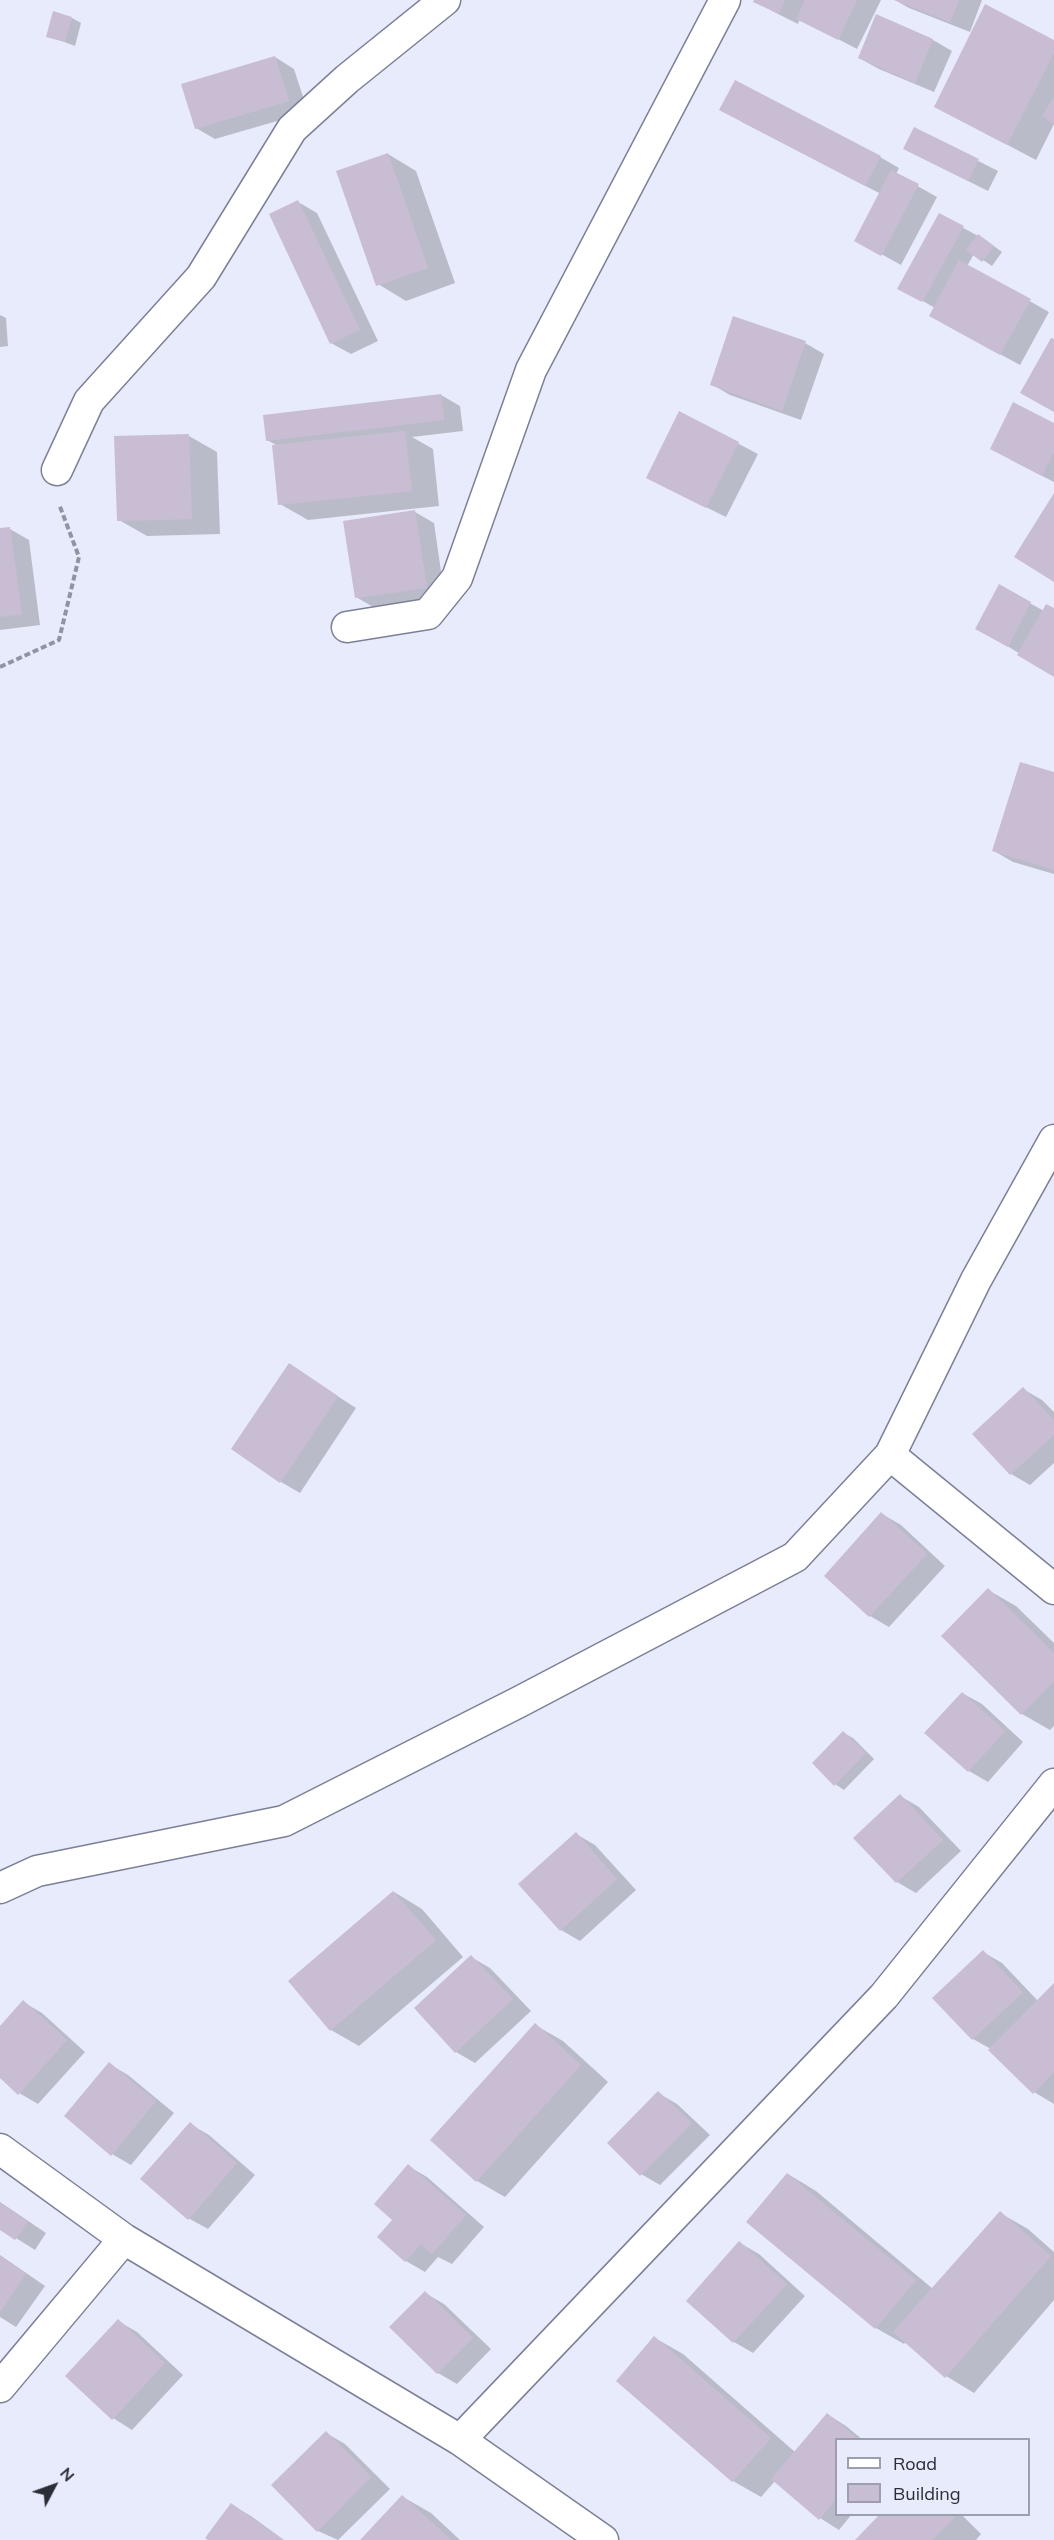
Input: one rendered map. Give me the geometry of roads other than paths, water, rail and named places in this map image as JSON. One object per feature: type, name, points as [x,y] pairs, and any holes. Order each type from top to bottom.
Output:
[{"type":"street","points":[[57,470],[89,401],[201,277],[292,129],[347,79],[444,0]]},
{"type":"street","points":[[347,627],[428,614],[457,578],[531,370],[725,0]]},
{"type":"street","points":[[0,1888],[37,1871],[284,1821],[509,1707],[795,1557],[890,1455],[976,1280],[1054,1140]]},
{"type":"street","points":[[890,1455],[1054,1589]]},
{"type":"street","points":[[460,2440],[884,1996],[1054,1784]]},
{"type":"street","points":[[0,2149],[124,2239],[460,2440],[603,2540]]},
{"type":"street","points":[[0,2387],[124,2239]]}]
